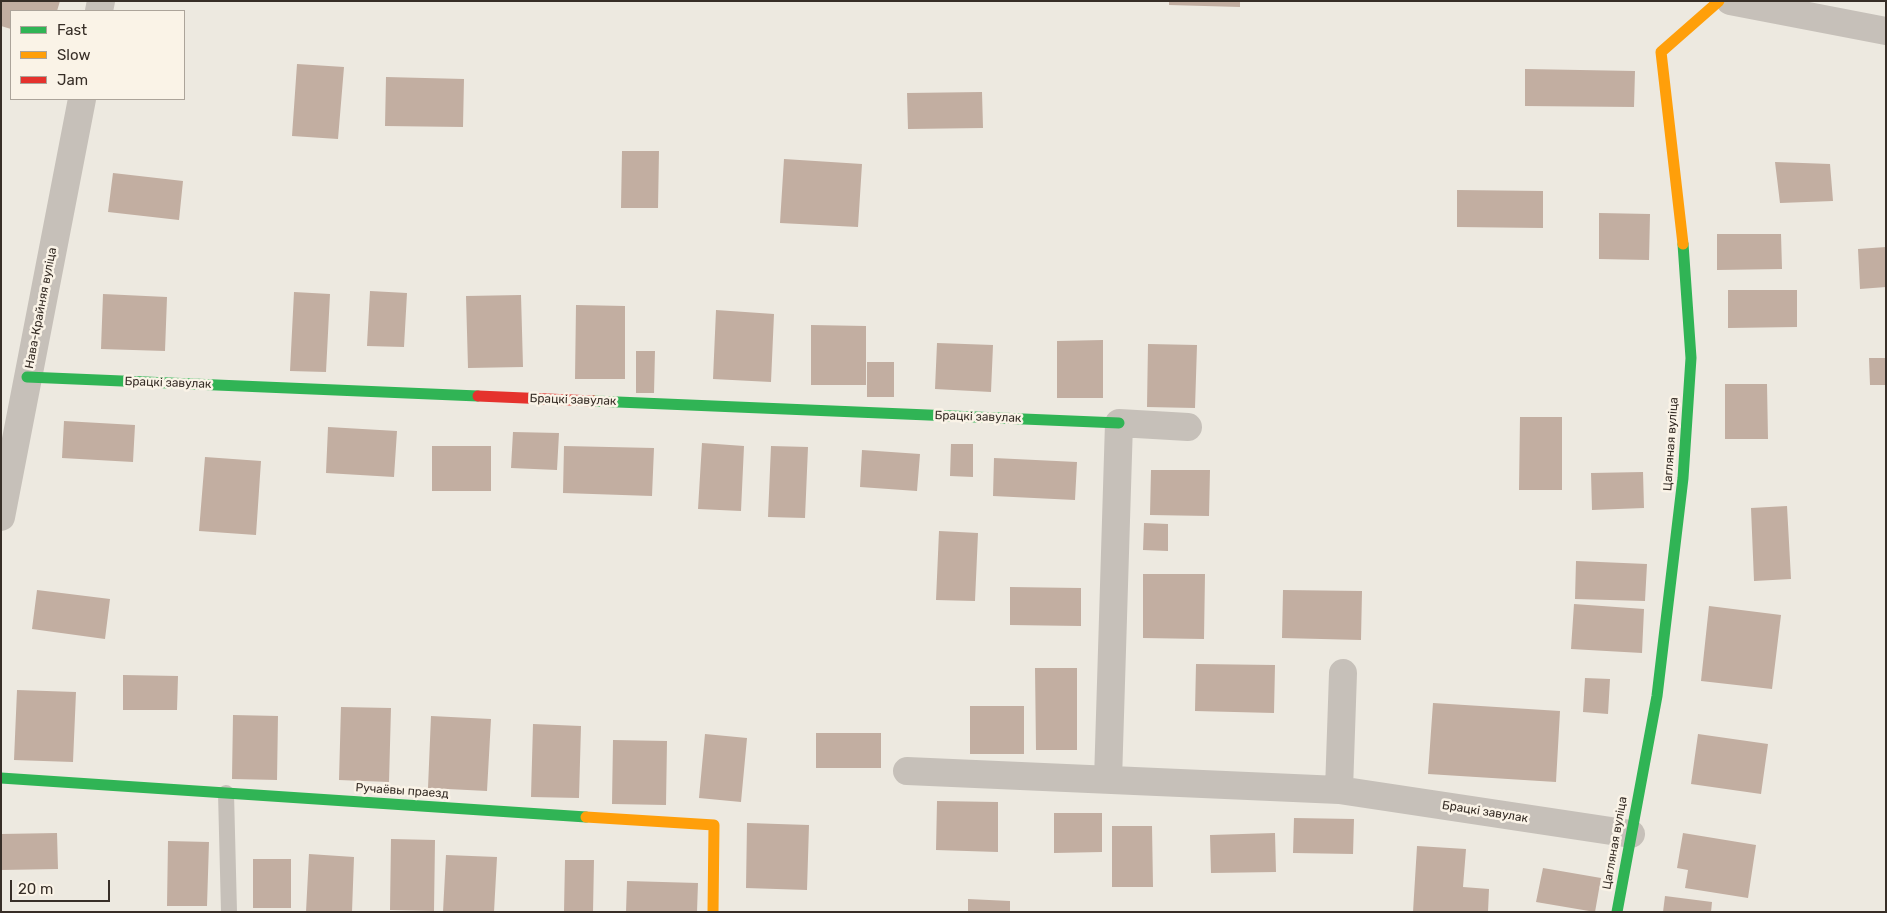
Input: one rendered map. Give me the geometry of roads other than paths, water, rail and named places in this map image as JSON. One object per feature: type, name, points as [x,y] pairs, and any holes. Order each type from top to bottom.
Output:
[{"type":"street","name":"Цагляная вуліца","points":[[1617,912],[1657,696],[1683,478],[1691,358],[1685,265],[1661,52],[1719,1]]},
{"type":"street","points":[[1730,1],[1886,31]]},
{"type":"street","name":"Нава-Крайняя вуліца","points":[[1,517],[82,100]]},
{"type":"street","name":"Брацкі завулак","points":[[27,377],[1188,427]]},
{"type":"street","points":[[1108,780],[1118,423]]},
{"type":"street","points":[[1339,790],[1343,673]]},
{"type":"street","name":"Брацкі завулак","points":[[907,771],[1339,790],[1631,834]]},
{"type":"street","name":"Ручаёвы праезд","points":[[1,778],[714,826],[713,912]]},
{"type":"lane","points":[[226,793],[228,912]]}]
